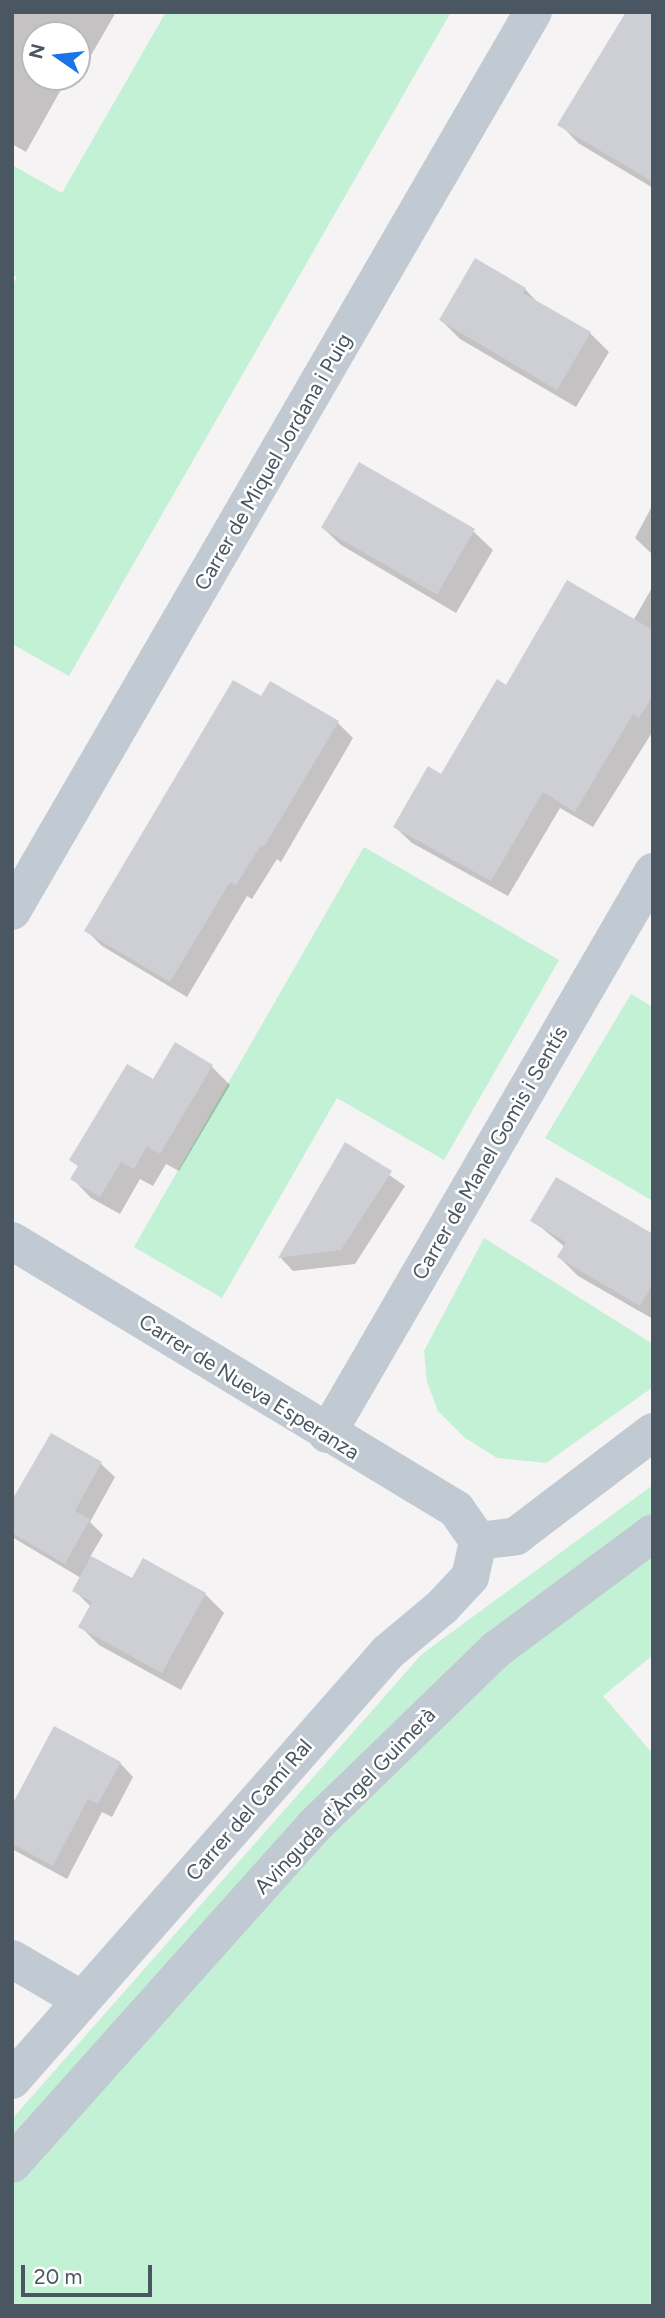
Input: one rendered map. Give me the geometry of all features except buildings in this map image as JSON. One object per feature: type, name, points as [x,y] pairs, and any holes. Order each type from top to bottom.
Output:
[{"type":"street","name":"Carrer de Miquel Jordana i Puig","points":[[12,911],[533,12]]},
{"type":"street","name":"Carrer de Manel Gomis i Sentís","points":[[327,1434],[653,872]]},
{"type":"street","name":"Carrer de Nueva Esperanza","points":[[12,1241],[456,1510],[478,1541]]},
{"type":"street","points":[[478,1541],[516,1536],[653,1432]]},
{"type":"street","name":"Avinguda d'Àngel Guimerà","points":[[12,2164],[313,1827],[497,1649],[653,1533]]},
{"type":"street","name":"Carrer del Camí Ral","points":[[12,2080],[388,1652],[470,1577],[478,1541]]},
{"type":"street","points":[[12,1959],[82,2000]]},
{"type":"green space","points":[[166,12],[451,12],[69,676],[12,644],[12,286],[17,277],[12,274],[12,165],[62,193]]},
{"type":"green space","points":[[364,847],[559,960],[444,1160],[337,1098],[222,1298],[134,1247]]},
{"type":"green space","points":[[631,994],[653,1007],[653,1201],[545,1138]]},
{"type":"green space","points":[[484,1238],[653,1344],[653,1387],[546,1463],[497,1458],[464,1437],[438,1411],[427,1382],[424,1351]]},
{"type":"green space","points":[[653,1485],[653,1655],[603,1696],[653,1754],[653,2306],[12,2306],[12,2119],[422,1654]]}]
